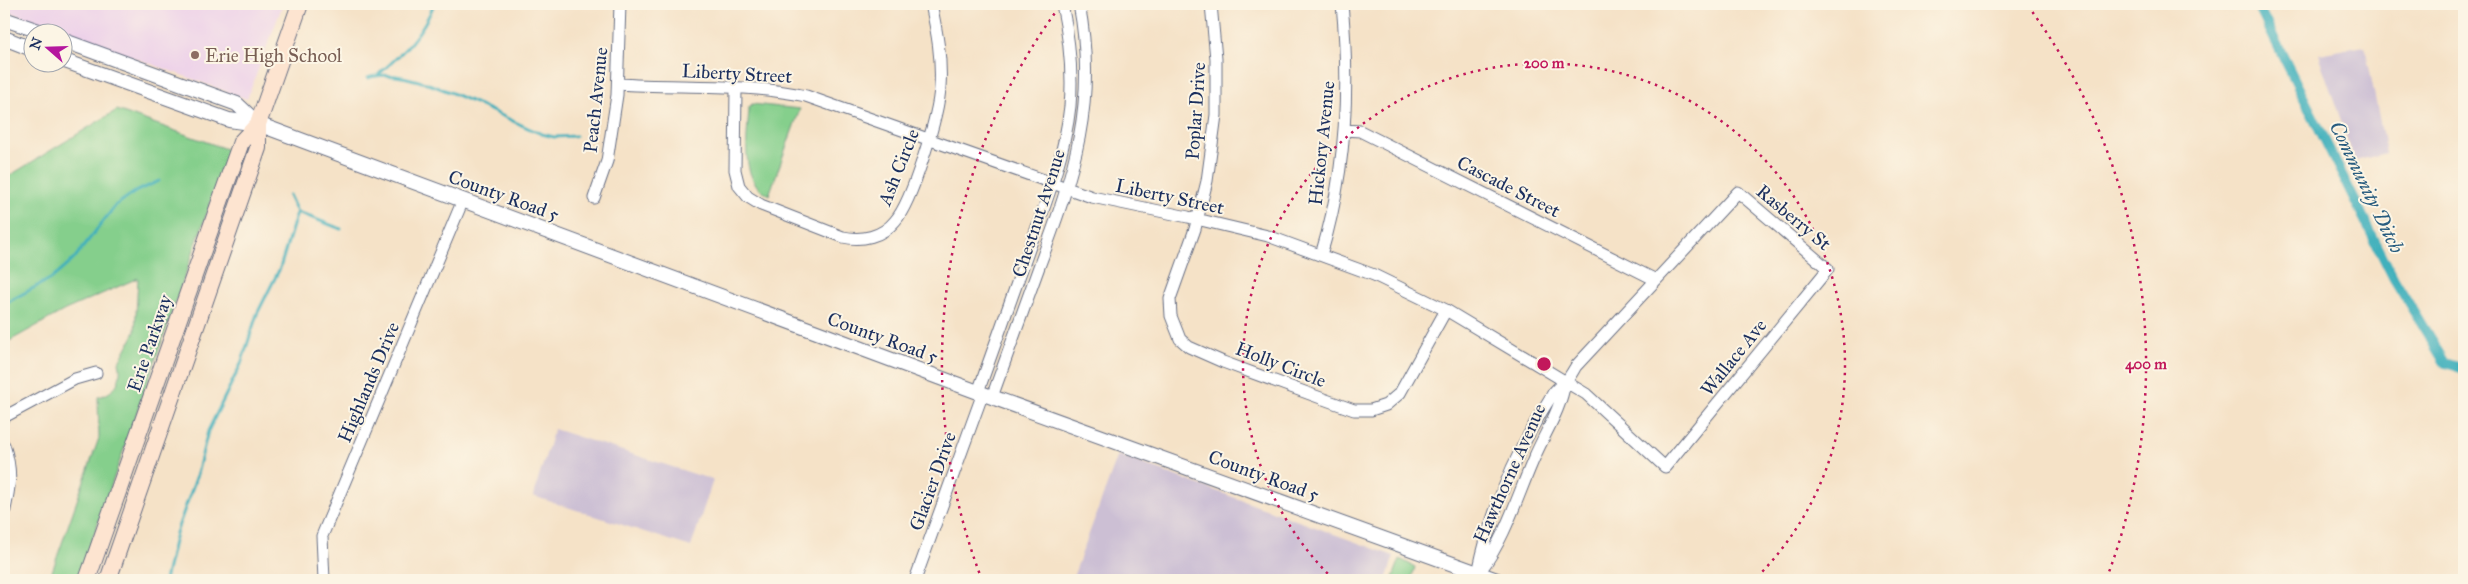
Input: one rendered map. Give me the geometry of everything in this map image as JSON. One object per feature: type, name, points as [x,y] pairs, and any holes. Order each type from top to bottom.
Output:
[{"type":"main road","name":"Erie Parkway","points":[[108,580],[258,148],[258,124],[300,4]]},
{"type":"main road","name":"Erie Parkway","points":[[87,580],[241,142],[258,124]]},
{"type":"street","name":"Peach Avenue","points":[[594,198],[607,161],[618,84],[620,4]]},
{"type":"street","name":"Ash Circle","points":[[736,89],[735,170],[739,186],[748,197],[761,205],[843,237],[858,240],[884,231],[896,221],[904,206],[936,119],[940,71],[938,37],[931,4]]},
{"type":"street","name":"Chestnut Avenue","points":[[984,394],[1062,150],[1070,106],[1070,54],[1062,4]]},
{"type":"street","name":"Chestnut Avenue","points":[[984,394],[1068,190],[1080,139],[1086,83],[1079,4]]},
{"type":"street","name":"Poplar Drive","points":[[1198,219],[1207,181],[1216,115],[1216,58],[1211,4]]},
{"type":"street","name":"Hickory Avenue","points":[[1321,255],[1327,236],[1344,130],[1347,89],[1342,4]]},
{"type":"street","points":[[4,19],[22,25]]},
{"type":"street","points":[[4,38],[22,45]]},
{"type":"street","name":"County Road 5","points":[[72,44],[237,104],[258,124]]},
{"type":"street","name":"County Road 5","points":[[72,64],[229,120],[258,124],[984,394],[1497,580]]},
{"type":"street","name":"Liberty Street","points":[[618,84],[786,92],[806,96],[1092,198],[1198,219],[1268,236],[1321,255],[1374,275],[1446,310],[1586,394],[1665,467]]},
{"type":"street","name":"Cascade Street","points":[[1344,130],[1360,131],[1656,280]]},
{"type":"street","name":"Hawthorne Avenue","points":[[1478,573],[1495,551],[1536,454],[1562,400],[1565,382],[1576,366],[1738,192]]},
{"type":"street","name":"Rasberry St","points":[[1738,192],[1828,269]]},
{"type":"street","name":"Highlands Drive","points":[[324,580],[322,536],[464,200]]},
{"type":"street","name":"Holly Circle","points":[[1198,219],[1170,299],[1171,316],[1180,339],[1189,347],[1223,362],[1320,398],[1354,410],[1371,410],[1386,405],[1400,393],[1446,310]]},
{"type":"street","name":"Wallace Ave","points":[[1665,467],[1828,269]]},
{"type":"street","points":[[4,418],[75,379],[96,373]]},
{"type":"street","name":"Glacier Drive","points":[[915,580],[984,394]]},
{"type":"street","points":[[4,445],[10,462],[11,483],[4,514]]},
{"type":"shaded area","name":"Erie High School","points":[[4,4],[283,4],[247,99],[72,35],[72,22],[37,22],[4,10]]},
{"type":"shaded area","points":[[2365,46],[2386,153],[2355,161],[2318,54]]},
{"type":"shaded area","points":[[554,429],[713,480],[691,547],[533,496]]},
{"type":"shaded area","points":[[1118,455],[1394,556],[1386,580],[1072,580]]},
{"type":"green space","points":[[752,104],[800,109],[769,195],[759,188],[749,168],[747,130],[749,107]]},
{"type":"green space","points":[[117,110],[229,150],[78,580],[49,580],[99,438],[98,397],[114,389],[117,384],[120,374],[119,362],[135,332],[138,278],[65,310],[4,344],[4,179]]},
{"type":"green space","points":[[1400,559],[1415,567],[1411,580],[1392,580]]},
{"type":"waterway","points":[[379,74],[396,59],[418,34],[434,4]]},
{"type":"waterway","name":"Community Ditch","points":[[2257,4],[2394,279],[2445,363],[2464,369]]},
{"type":"waterway","points":[[368,78],[386,75],[407,78],[455,94],[542,134],[554,137],[576,136]]},
{"type":"waterway","points":[[4,304],[52,278],[73,260],[116,205],[135,192],[159,181]]},
{"type":"waterway","points":[[165,580],[176,533],[196,478],[208,431],[241,364],[257,314],[280,268],[297,212],[289,195]]},
{"type":"waterway","points":[[297,212],[341,229]]},
{"type":"place","name":"Erie High School","points":[[195,55]]}]
